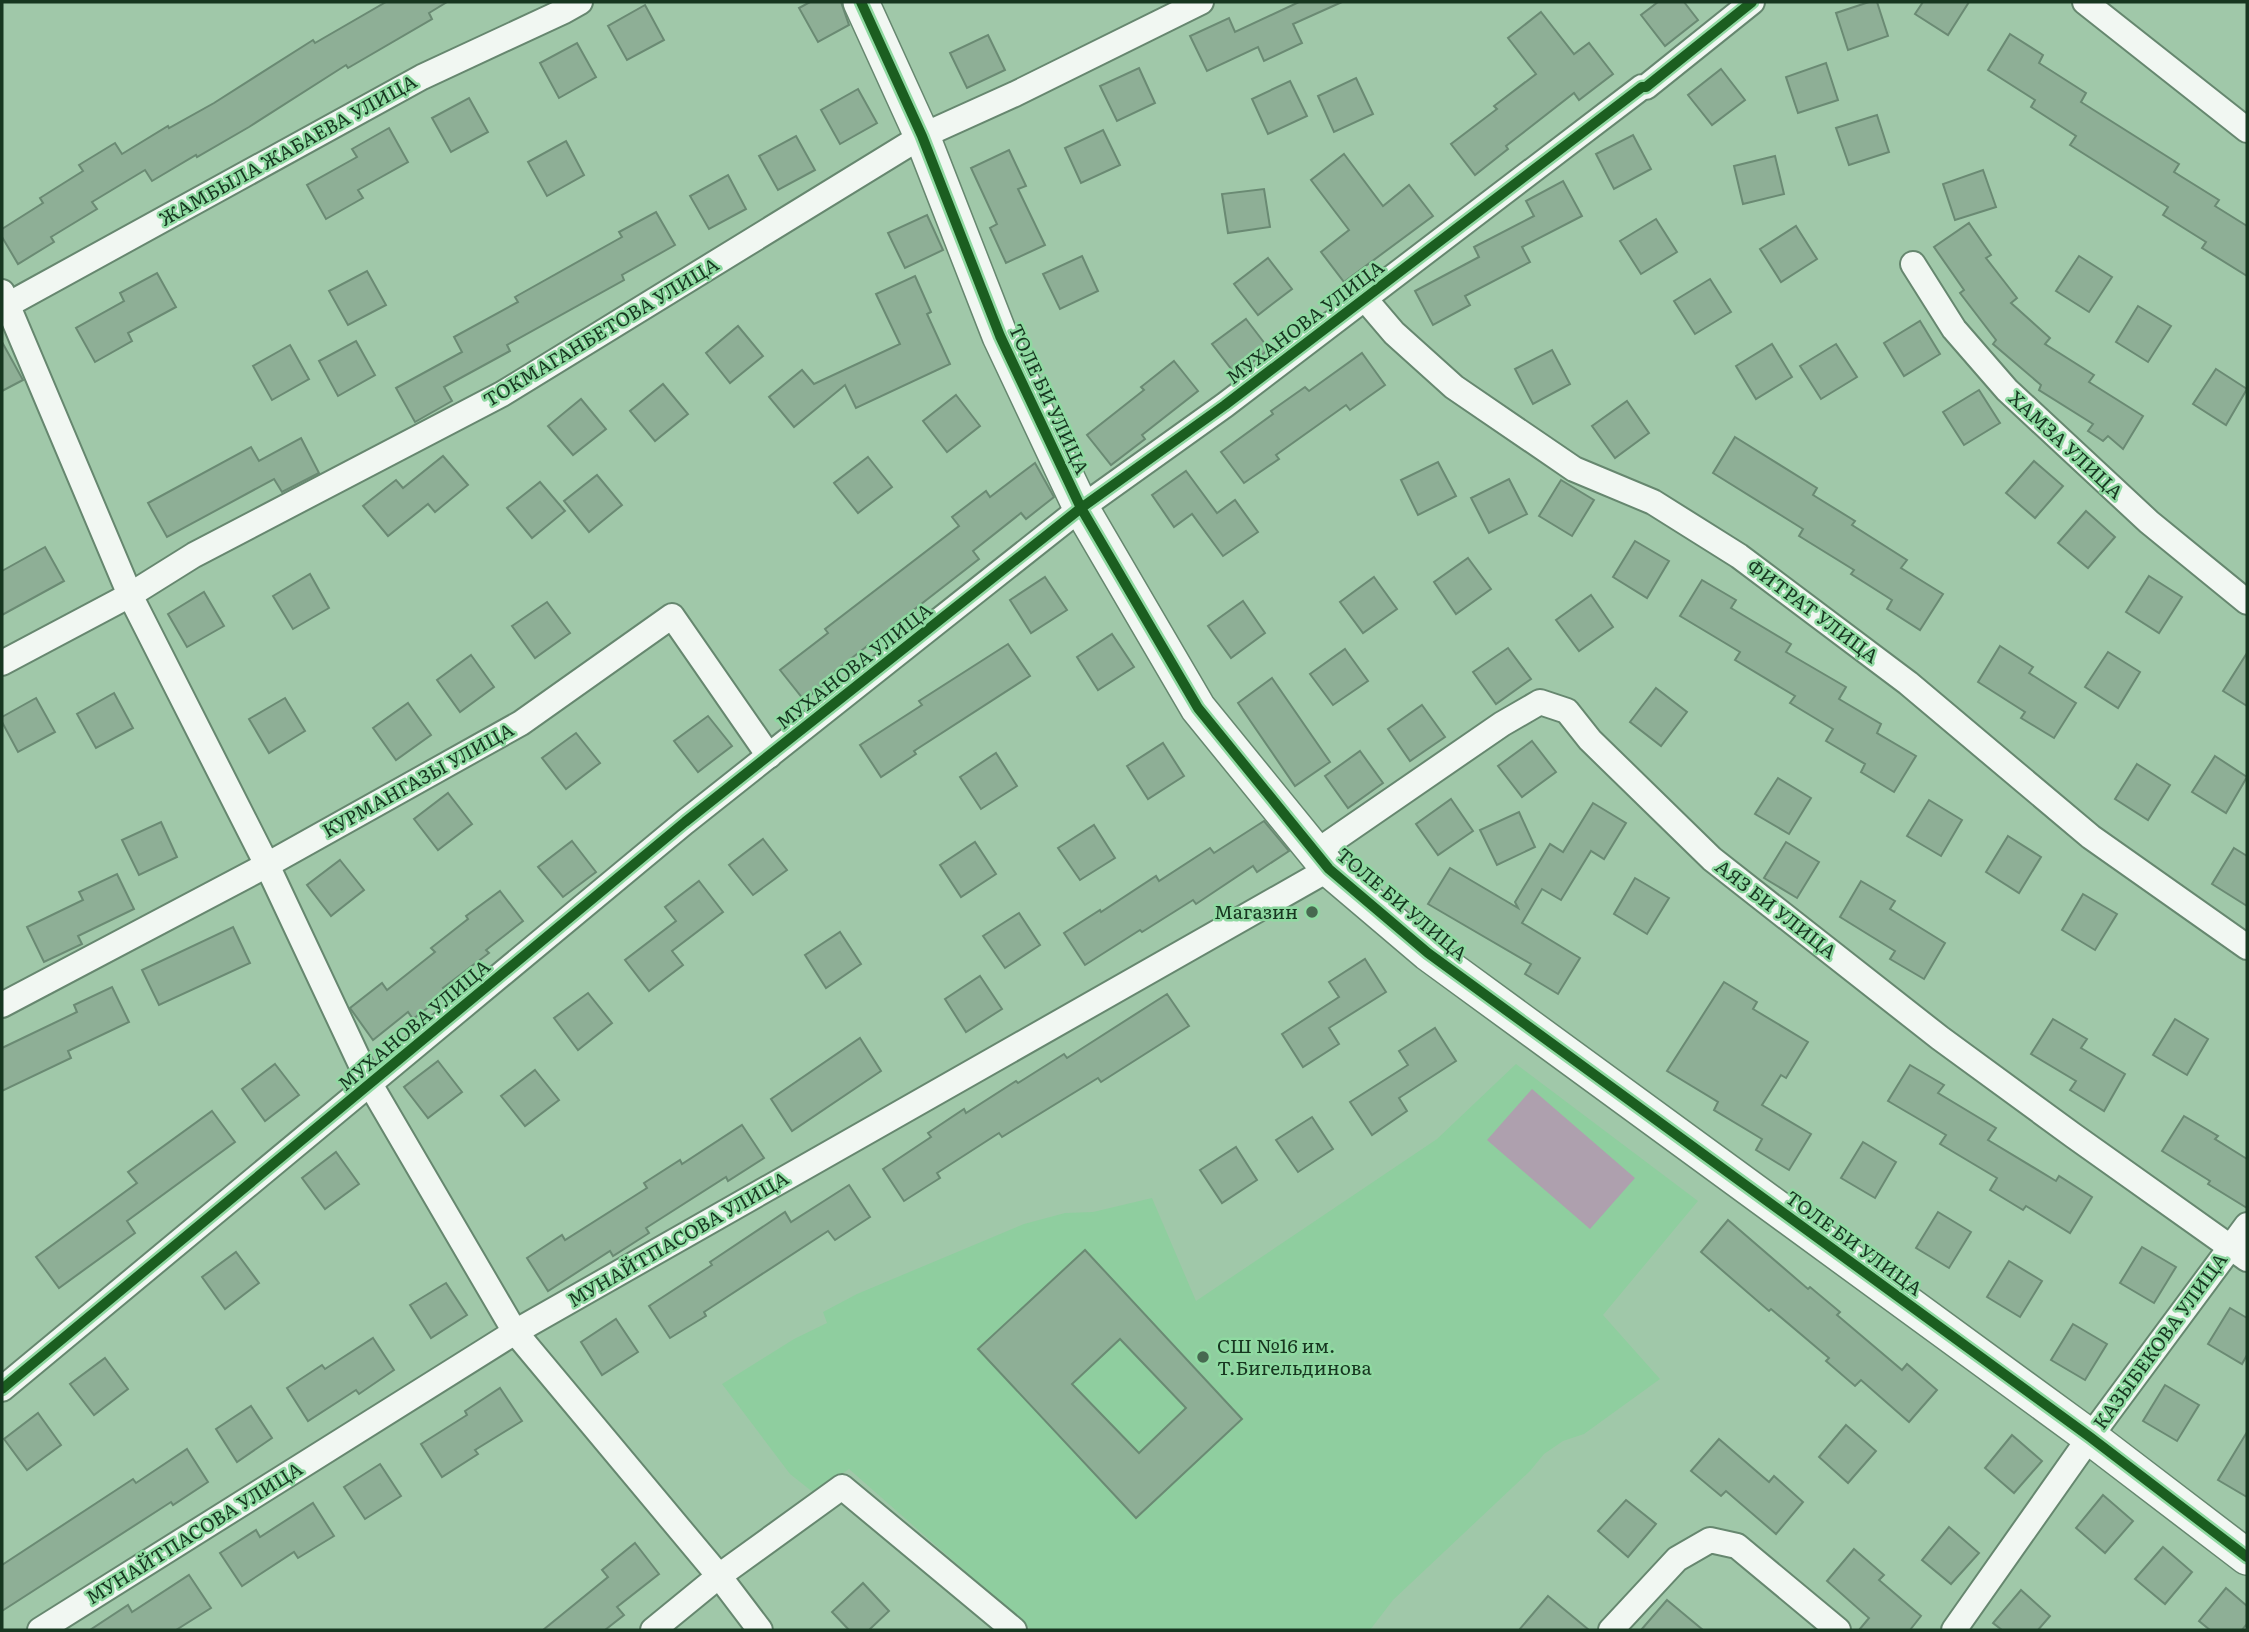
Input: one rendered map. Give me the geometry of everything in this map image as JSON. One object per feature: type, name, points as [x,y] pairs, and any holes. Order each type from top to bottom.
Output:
[{"type":"street","name":"ЖАМБЫЛА ЖАБАЕВА УЛИЦА","points":[[4,302],[422,77],[580,2]]},
{"type":"street","name":"ТОЛЕ БИ УЛИЦА","points":[[861,2],[922,136],[1000,336],[1081,508],[1198,708],[1323,860],[1428,953],[2090,1437],[2247,1557]]},
{"type":"street","name":"ТОКМАГАНБЕТОВА УЛИЦА","points":[[2,663],[130,595],[194,555],[502,394],[922,136],[1015,94],[1201,2]]},
{"type":"street","name":"МУХАНОВА УЛИЦА","points":[[2,1389],[685,822],[1081,508],[1225,405],[1631,95],[1646,87],[1752,2]]},
{"type":"street","points":[[2085,2],[2247,131]]},
{"type":"street","name":"ХАМЗА УЛИЦА","points":[[1913,264],[1954,329],[2007,390],[2149,522],[2247,602]]},
{"type":"street","name":"ФИТРАТ УЛИЦА","points":[[1365,299],[1394,333],[1454,387],[1574,469],[1653,502],[1740,556],[1908,683],[2091,837],[2247,947]]},
{"type":"street","points":[[4,302],[130,595],[267,865],[370,1084],[515,1332],[719,1576],[760,1630]]},
{"type":"street","name":"КУРМАНГАЗЫ УЛИЦА","points":[[2,1004],[267,865],[521,723],[672,616],[769,756]]},
{"type":"street","name":"АЯЗ БИ УЛИЦА","points":[[1323,860],[1502,724],[1540,702],[1567,711],[1590,740],[1712,859],[1940,1038],[2239,1252]]},
{"type":"street","name":"МУНАЙТПАСОВА УЛИЦА","points":[[40,1630],[515,1332],[1323,860]]},
{"type":"street","name":"КАЗЫБЕКОВА УЛИЦА","points":[[1954,1630],[2090,1437],[2239,1252],[2247,1225]]},
{"type":"street","points":[[653,1630],[719,1576],[842,1487],[1014,1630]]},
{"type":"street","points":[[1611,1630],[1677,1559],[1710,1540],[1737,1546],[1838,1630]]},
{"type":"shaded area","name":"СШ №16 им. Т.Бигельдинова","points":[[1516,1064],[1698,1201],[1603,1315],[1660,1379],[1584,1434],[1563,1441],[1544,1454],[1530,1471],[1393,1600],[1370,1630],[1032,1630],[849,1469],[814,1493],[790,1474],[722,1384],[794,1339],[827,1323],[823,1312],[857,1294],[1024,1224],[1065,1213],[1093,1212],[1152,1198],[1196,1301],[1437,1139]]},
{"type":"shaded area","points":[[1532,1089],[1635,1178],[1590,1229],[1487,1140]]},
{"type":"building","points":[[386,2],[447,2],[429,13],[432,19],[348,68],[346,65],[197,157],[196,155],[152,181],[145,170],[92,202],[97,209],[51,237],[54,242],[18,264],[2,237],[2,229],[43,203],[40,198],[83,171],[79,165],[115,143],[122,154],[168,126],[169,128],[214,103],[313,40],[315,43]]},
{"type":"building","points":[[810,2],[841,2],[849,25],[818,42],[799,8]]},
{"type":"building","points":[[1299,2],[1342,2],[1293,24],[1302,43],[1264,61],[1258,47],[1207,71],[1190,36],[1229,18],[1235,32]]},
{"type":"building","points":[[1658,2],[1684,2],[1698,20],[1665,46],[1641,15]]},
{"type":"building","points":[[1877,2],[1888,36],[1848,50],[1836,13]]},
{"type":"building","points":[[1923,2],[1969,2],[1948,35],[1915,14]]},
{"type":"building","points":[[645,5],[664,40],[627,60],[608,26]]},
{"type":"building","points":[[1541,12],[1574,54],[1589,43],[1613,74],[1579,100],[1574,93],[1506,146],[1508,149],[1475,175],[1451,144],[1497,109],[1494,106],[1536,74],[1508,38]]},
{"type":"building","points":[[2010,34],[2043,55],[2039,63],[2086,93],[2081,102],[2179,164],[2174,172],[2219,200],[2215,206],[2247,226],[2247,276],[2202,248],[2206,242],[2163,215],[2168,207],[2070,145],[2076,136],[2031,107],[2035,100],[1988,70]]},
{"type":"building","points":[[988,35],[1005,70],[967,88],[950,53]]},
{"type":"building","points":[[577,43],[596,77],[559,98],[540,63]]},
{"type":"building","points":[[1826,63],[1838,100],[1798,113],[1786,77]]},
{"type":"building","points":[[1139,68],[1155,103],[1117,121],[1100,86]]},
{"type":"building","points":[[1721,69],[1745,100],[1712,125],[1688,95]]},
{"type":"building","points":[[1356,78],[1373,114],[1334,132],[1318,96]]},
{"type":"building","points":[[1290,81],[1307,116],[1268,134],[1252,99]]},
{"type":"building","points":[[858,89],[877,123],[840,144],[821,110]]},
{"type":"building","points":[[469,98],[488,132],[451,152],[432,118]]},
{"type":"building","points":[[1877,115],[1889,152],[1849,165],[1836,128]]},
{"type":"building","points":[[389,128],[408,162],[358,190],[363,198],[326,219],[307,185],[357,157],[352,149]]},
{"type":"building","points":[[1103,130],[1120,165],[1081,183],[1065,148]]},
{"type":"building","points":[[1633,135],[1651,169],[1614,189],[1596,154]]},
{"type":"building","points":[[796,136],[815,170],[778,190],[759,156]]},
{"type":"building","points":[[566,141],[584,175],[547,196],[528,162]]},
{"type":"building","points":[[1009,150],[1026,186],[1018,189],[1045,245],[1006,263],[990,228],[997,224],[971,168]]},
{"type":"building","points":[[1344,154],[1383,206],[1409,185],[1433,216],[1344,282],[1321,252],[1349,230],[1311,180]]},
{"type":"building","points":[[1775,156],[1784,194],[1743,204],[1734,166]]},
{"type":"building","points":[[1983,170],[1996,207],[1955,220],[1943,184]]},
{"type":"building","points":[[728,175],[746,209],[709,229],[690,196]]},
{"type":"building","points":[[1563,181],[1582,216],[1522,247],[1530,262],[1465,296],[1470,305],[1433,325],[1415,291],[1479,257],[1474,247],[1534,216],[1526,201]]},
{"type":"building","points":[[1264,189],[1270,227],[1228,233],[1222,194]]},
{"type":"building","points":[[656,212],[675,245],[622,275],[624,280],[507,345],[510,351],[444,387],[452,401],[415,422],[396,388],[462,352],[454,337],[518,302],[515,297],[622,237],[619,232]]},
{"type":"building","points":[[927,215],[943,250],[905,268],[888,233]]},
{"type":"building","points":[[1656,219],[1677,252],[1641,274],[1620,241]]},
{"type":"building","points":[[1969,223],[1991,255],[1986,258],[2017,298],[2011,303],[2050,338],[2045,344],[2094,375],[2089,382],[2143,416],[2123,449],[2108,436],[2103,441],[2088,431],[2093,424],[2039,390],[2041,385],[1993,344],[1996,340],[1960,293],[1964,290],[1934,247]]},
{"type":"building","points":[[1796,226],[1817,259],[1781,282],[1760,249]]},
{"type":"building","points":[[1082,256],[1098,291],[1060,309],[1043,274]]},
{"type":"building","points":[[2079,256],[2112,277],[2089,312],[2056,291]]},
{"type":"building","points":[[1268,258],[1292,289],[1258,315],[1234,284]]},
{"type":"building","points":[[367,271],[386,305],[348,325],[329,291]]},
{"type":"building","points":[[157,273],[176,307],[128,333],[132,341],[95,362],[76,328],[124,301],[120,293]]},
{"type":"building","points":[[915,276],[931,312],[927,314],[950,364],[856,408],[845,385],[794,427],[769,397],[802,370],[814,384],[900,344],[876,294]]},
{"type":"building","points":[[1710,279],[1731,312],[1695,334],[1674,301]]},
{"type":"building","points":[[2138,306],[2171,326],[2148,362],[2116,342]]},
{"type":"building","points":[[1246,319],[1269,349],[1236,375],[1212,344]]},
{"type":"building","points":[[1920,321],[1940,354],[1904,376],[1884,343]]},
{"type":"building","points":[[738,326],[763,356],[730,383],[706,353]]},
{"type":"building","points":[[356,341],[375,375],[338,396],[319,361]]},
{"type":"building","points":[[2,342],[23,380],[2,391]]},
{"type":"building","points":[[1772,344],[1792,377],[1756,399],[1736,366]]},
{"type":"building","points":[[1836,344],[1857,377],[1821,399],[1800,366]]},
{"type":"building","points":[[290,345],[309,379],[272,400],[253,366]]},
{"type":"building","points":[[1552,350],[1570,384],[1533,404],[1515,369]]},
{"type":"building","points":[[1362,353],[1385,385],[1350,410],[1346,405],[1276,455],[1279,459],[1244,483],[1221,452],[1305,387],[1309,391]]},
{"type":"building","points":[[1174,361],[1198,391],[1142,435],[1145,439],[1111,465],[1087,435],[1144,390],[1141,387]]},
{"type":"building","points":[[2216,369],[2247,389],[2226,425],[2193,404]]},
{"type":"building","points":[[663,384],[688,414],[655,441],[630,411]]},
{"type":"building","points":[[1979,390],[2000,423],[1964,445],[1943,412]]},
{"type":"building","points":[[956,395],[980,426],[947,452],[923,421]]},
{"type":"building","points":[[581,399],[606,429],[573,455],[548,426]]},
{"type":"building","points":[[1627,401],[1649,433],[1615,458],[1592,426]]},
{"type":"building","points":[[1735,437],[1817,488],[1813,495],[1855,521],[1852,525],[1907,560],[1901,568],[1943,594],[1920,630],[1887,609],[1892,600],[1851,574],[1854,570],[1799,536],[1803,529],[1713,473]]},
{"type":"building","points":[[301,438],[319,473],[282,492],[274,479],[167,537],[148,503],[251,447],[259,461]]},
{"type":"building","points":[[443,456],[468,485],[435,512],[428,504],[388,536],[363,506],[396,480],[403,488]]},
{"type":"building","points":[[868,457],[892,487],[858,513],[834,483]]},
{"type":"building","points":[[2034,461],[2063,486],[2035,518],[2006,493]]},
{"type":"building","points":[[1438,462],[1456,496],[1418,515],[1401,480]]},
{"type":"building","points":[[1035,463],[1054,497],[1026,519],[1021,513],[973,551],[979,559],[835,671],[838,674],[804,700],[780,670],[828,633],[825,629],[959,526],[952,517],[986,491],[990,497]]},
{"type":"building","points":[[1186,471],[1217,513],[1235,500],[1258,532],[1223,556],[1192,514],[1174,527],[1152,495]]},
{"type":"building","points":[[597,475],[622,505],[589,532],[564,501]]},
{"type":"building","points":[[1509,479],[1527,514],[1489,533],[1471,498]]},
{"type":"building","points":[[1561,480],[1594,500],[1572,536],[1539,516]]},
{"type":"building","points":[[540,482],[565,511],[532,538],[507,508]]},
{"type":"building","points":[[2086,511],[2115,537],[2088,568],[2058,543]]},
{"type":"building","points":[[1635,541],[1669,561],[1647,598],[1613,577]]},
{"type":"building","points":[[45,547],[64,581],[2,615],[2,571]]},
{"type":"building","points":[[1468,558],[1491,589],[1456,614],[1434,582]]},
{"type":"building","points":[[310,574],[329,608],[293,629],[273,596]]},
{"type":"building","points":[[2149,576],[2182,597],[2159,633],[2126,612]]},
{"type":"building","points":[[1045,577],[1067,610],[1031,633],[1010,600]]},
{"type":"building","points":[[1374,577],[1397,609],[1363,633],[1340,602]]},
{"type":"building","points":[[1702,580],[1736,600],[1731,608],[1791,644],[1786,652],[1846,687],[1839,699],[1881,724],[1877,733],[1916,756],[1894,792],[1861,772],[1865,764],[1826,741],[1833,729],[1790,703],[1795,696],[1735,660],[1740,652],[1680,616]]},
{"type":"building","points":[[204,592],[224,626],[187,647],[168,614]]},
{"type":"building","points":[[1591,595],[1613,627],[1579,651],[1556,620]]},
{"type":"building","points":[[1243,601],[1265,633],[1231,658],[1208,626]]},
{"type":"building","points":[[547,602],[570,633],[535,658],[512,626]]},
{"type":"building","points":[[1112,634],[1134,667],[1098,690],[1077,657]]},
{"type":"building","points":[[1008,644],[1030,676],[914,751],[916,754],[881,777],[860,745],[922,705],[919,701]]},
{"type":"building","points":[[2000,646],[2033,667],[2029,673],[2076,703],[2054,738],[2021,718],[2025,712],[1978,682]]},
{"type":"building","points":[[1508,648],[1531,679],[1496,704],[1473,672]]},
{"type":"building","points":[[1345,649],[1368,681],[1333,705],[1310,674]]},
{"type":"building","points":[[2108,652],[2140,672],[2118,708],[2085,687]]},
{"type":"building","points":[[2247,653],[2247,706],[2223,691]]},
{"type":"building","points":[[471,655],[494,687],[460,712],[437,680]]},
{"type":"building","points":[[1272,678],[1330,762],[1295,786],[1238,703]]},
{"type":"building","points":[[1656,688],[1687,712],[1661,746],[1630,722]]},
{"type":"building","points":[[114,693],[133,728],[96,748],[77,714]]},
{"type":"building","points":[[36,698],[55,732],[18,752],[2,717]]},
{"type":"building","points":[[285,698],[305,731],[269,753],[249,719]]},
{"type":"building","points":[[408,703],[431,735],[396,760],[373,728]]},
{"type":"building","points":[[1422,705],[1445,737],[1410,761],[1388,729]]},
{"type":"building","points":[[708,716],[732,746],[698,772],[674,741]]},
{"type":"building","points":[[576,733],[600,763],[566,789],[542,758]]},
{"type":"building","points":[[1532,741],[1556,772],[1522,797],[1498,766]]},
{"type":"building","points":[[1163,743],[1184,776],[1148,799],[1127,766]]},
{"type":"building","points":[[1360,751],[1383,783],[1348,808],[1325,776]]},
{"type":"building","points":[[996,753],[1017,786],[981,809],[960,777]]},
{"type":"building","points":[[2215,756],[2247,777],[2226,813],[2192,792]]},
{"type":"building","points":[[2137,764],[2170,785],[2148,820],[2115,799]]},
{"type":"building","points":[[1778,778],[1811,798],[1789,834],[1755,814]]},
{"type":"building","points":[[448,793],[472,824],[438,850],[414,819]]},
{"type":"building","points":[[1451,799],[1473,831],[1438,855],[1416,824]]},
{"type":"building","points":[[1929,800],[1962,820],[1941,856],[1907,836]]},
{"type":"building","points":[[1593,803],[1626,823],[1604,859],[1591,851],[1561,900],[1542,889],[1522,923],[1580,958],[1558,994],[1525,974],[1531,964],[1428,904],[1450,868],[1518,908],[1515,902],[1550,844],[1563,852]]},
{"type":"building","points":[[1519,812],[1535,847],[1497,865],[1480,830]]},
{"type":"building","points":[[1264,821],[1289,851],[1257,872],[1253,866],[1196,904],[1193,900],[1085,965],[1064,933],[1156,876],[1159,881],[1210,848],[1214,853]]},
{"type":"building","points":[[161,822],[177,857],[139,875],[122,840]]},
{"type":"building","points":[[1094,825],[1115,858],[1080,880],[1058,848]]},
{"type":"building","points":[[2008,836],[2041,857],[2019,893],[1986,872]]},
{"type":"building","points":[[763,839],[787,870],[753,895],[729,865]]},
{"type":"building","points":[[572,841],[596,872],[563,897],[538,867]]},
{"type":"building","points":[[975,842],[996,874],[961,897],[940,865]]},
{"type":"building","points":[[1786,842],[1819,862],[1797,898],[1764,878]]},
{"type":"building","points":[[2234,848],[2247,856],[2247,906],[2212,884]]},
{"type":"building","points":[[340,860],[364,890],[331,916],[307,885]]},
{"type":"building","points":[[117,874],[134,909],[78,936],[82,944],[44,962],[27,927],[83,900],[79,892]]},
{"type":"building","points":[[1635,878],[1669,898],[1647,934],[1614,914]]},
{"type":"building","points":[[699,881],[723,912],[672,951],[683,965],[649,991],[625,960],[676,921],[665,907]]},
{"type":"building","points":[[1861,881],[1895,901],[1890,909],[1945,943],[1924,979],[1890,959],[1895,951],[1840,917]]},
{"type":"building","points":[[500,891],[523,921],[486,950],[489,953],[443,988],[447,993],[413,1019],[408,1012],[373,1040],[350,1008],[382,983],[387,990],[435,952],[431,948],[468,919],[466,916]]},
{"type":"building","points":[[2083,894],[2117,914],[2095,950],[2062,930]]},
{"type":"building","points":[[1019,913],[1040,945],[1005,968],[983,936]]},
{"type":"building","points":[[233,927],[250,963],[159,1005],[142,970]]},
{"type":"building","points":[[840,932],[861,964],[826,988],[805,955]]},
{"type":"building","points":[[1365,959],[1386,992],[1329,1028],[1339,1044],[1303,1067],[1282,1034],[1339,997],[1329,982]]},
{"type":"building","points":[[980,976],[1002,1009],[966,1032],[945,999]]},
{"type":"building","points":[[1724,982],[1757,1002],[1753,1009],[1808,1042],[1786,1078],[1781,1075],[1762,1105],[1811,1134],[1789,1170],[1756,1150],[1762,1139],[1714,1110],[1718,1102],[1667,1071]]},
{"type":"building","points":[[112,987],[129,1022],[68,1051],[71,1058],[2,1091],[2,1048],[77,1012],[74,1005]]},
{"type":"building","points":[[588,993],[612,1023],[578,1050],[554,1018]]},
{"type":"building","points":[[1167,994],[1189,1026],[1101,1082],[1098,1078],[1002,1137],[999,1133],[937,1173],[940,1178],[904,1201],[883,1169],[931,1137],[928,1133],[964,1109],[966,1113],[1064,1054],[1067,1058]]},
{"type":"building","points":[[2053,1019],[2087,1039],[2081,1048],[2125,1074],[2104,1111],[2070,1090],[2076,1081],[2031,1054]]},
{"type":"building","points":[[2175,1019],[2208,1039],[2187,1075],[2153,1055]]},
{"type":"building","points":[[1435,1028],[1456,1061],[1399,1098],[1407,1111],[1372,1135],[1350,1102],[1408,1065],[1399,1051]]},
{"type":"building","points":[[860,1038],[881,1071],[792,1131],[771,1099]]},
{"type":"building","points":[[438,1061],[462,1092],[428,1118],[404,1087]]},
{"type":"building","points":[[275,1064],[299,1095],[265,1121],[242,1089]]},
{"type":"building","points":[[1910,1065],[1944,1085],[1938,1093],[1996,1128],[1988,1140],[2056,1181],[2059,1176],[2092,1197],[2070,1233],[2026,1206],[2023,1210],[1990,1190],[1997,1178],[1940,1144],[1946,1135],[1888,1101]]},
{"type":"building","points":[[535,1070],[559,1100],[525,1126],[501,1096]]},
{"type":"building","points":[[212,1111],[235,1142],[127,1221],[135,1233],[59,1288],[36,1257],[137,1183],[128,1172]]},
{"type":"building","points":[[2184,1116],[2218,1136],[2215,1139],[2247,1159],[2247,1208],[2162,1151]]},
{"type":"building","points":[[1312,1117],[1333,1149],[1298,1172],[1276,1140]]},
{"type":"building","points":[[742,1125],[764,1158],[728,1181],[726,1177],[646,1228],[649,1233],[613,1256],[610,1251],[548,1291],[527,1258],[562,1235],[565,1240],[647,1188],[644,1183],[680,1160],[682,1164]]},
{"type":"building","points":[[1863,1142],[1896,1162],[1875,1198],[1841,1178]]},
{"type":"building","points":[[1236,1147],[1257,1180],[1222,1203],[1200,1170]]},
{"type":"building","points":[[336,1152],[359,1184],[325,1209],[302,1178]]},
{"type":"building","points":[[849,1185],[870,1217],[835,1240],[828,1231],[704,1312],[706,1316],[670,1338],[649,1306],[785,1212],[791,1222]]},
{"type":"building","points":[[1938,1212],[1971,1232],[1949,1268],[1916,1248]]},
{"type":"building","points":[[1728,1220],[1808,1289],[1810,1287],[1840,1312],[1837,1315],[1902,1370],[1907,1364],[1937,1390],[1909,1422],[1861,1380],[1855,1386],[1826,1361],[1829,1358],[1701,1252]]},
{"type":"building","points":[[2142,1247],[2176,1267],[2154,1303],[2120,1283]]},
{"type":"building","points":[[1085,1250],[1242,1419],[1136,1518],[978,1349]],"holes":[[[1120,1339],[1186,1408],[1139,1453],[1072,1384]]]},
{"type":"building","points":[[236,1252],[259,1283],[225,1309],[202,1277]]},
{"type":"building","points":[[2009,1261],[2042,1281],[2020,1317],[1987,1297]]},
{"type":"building","points":[[446,1283],[467,1315],[431,1338],[410,1305]]},
{"type":"building","points":[[2230,1308],[2247,1318],[2247,1355],[2242,1364],[2208,1344]]},
{"type":"building","points":[[616,1319],[638,1352],[602,1375],[581,1342]]},
{"type":"building","points":[[2073,1324],[2107,1344],[2085,1380],[2051,1360]]},
{"type":"building","points":[[373,1338],[394,1370],[359,1394],[356,1390],[308,1421],[287,1388],[322,1365],[325,1369]]},
{"type":"building","points":[[105,1358],[128,1389],[94,1415],[70,1384]]},
{"type":"building","points":[[2165,1385],[2199,1405],[2177,1441],[2143,1421]]},
{"type":"building","points":[[500,1388],[522,1421],[475,1450],[478,1454],[442,1477],[421,1444],[467,1415],[465,1411]]},
{"type":"building","points":[[251,1406],[272,1438],[237,1462],[216,1429]]},
{"type":"building","points":[[38,1413],[61,1445],[27,1470],[4,1439]]},
{"type":"building","points":[[1846,1425],[1876,1451],[1848,1483],[1819,1457]]},
{"type":"building","points":[[2247,1432],[2247,1497],[2218,1480]]},
{"type":"building","points":[[2012,1435],[2042,1461],[2014,1493],[1985,1468]]},
{"type":"building","points":[[1719,1439],[1769,1482],[1774,1476],[1803,1502],[1776,1534],[1726,1491],[1721,1496],[1691,1471]]},
{"type":"building","points":[[187,1449],[208,1482],[173,1505],[171,1502],[2,1611],[2,1565],[133,1479],[136,1483]]},
{"type":"building","points":[[380,1464],[401,1496],[365,1519],[344,1487]]},
{"type":"building","points":[[2103,1495],[2133,1521],[2105,1553],[2076,1528]]},
{"type":"building","points":[[1626,1500],[1656,1524],[1628,1557],[1598,1531]]},
{"type":"building","points":[[313,1503],[334,1536],[298,1558],[294,1552],[242,1586],[220,1553],[256,1530],[260,1537]]},
{"type":"building","points":[[1949,1527],[1979,1553],[1951,1584],[1922,1560]]},
{"type":"building","points":[[635,1543],[659,1574],[617,1607],[624,1615],[605,1630],[543,1630],[608,1577],[602,1570]]},
{"type":"building","points":[[2163,1547],[2192,1572],[2165,1604],[2135,1579]]},
{"type":"building","points":[[1854,1549],[1884,1575],[1879,1580],[1921,1616],[1910,1630],[1859,1630],[1869,1618],[1827,1581]]},
{"type":"building","points":[[189,1575],[211,1608],[176,1630],[90,1630],[128,1605],[132,1612]]},
{"type":"building","points":[[863,1583],[889,1611],[869,1630],[849,1630],[832,1612]]},
{"type":"building","points":[[2226,1588],[2247,1606],[2247,1624],[2242,1630],[2210,1630],[2199,1621]]},
{"type":"building","points":[[2021,1590],[2050,1616],[2038,1630],[2002,1630],[1993,1623]]},
{"type":"building","points":[[1548,1596],[1589,1630],[1519,1630]]},
{"type":"building","points":[[1667,1600],[1703,1630],[1641,1630]]},
{"type":"cycle path","points":[[861,2],[922,136],[1000,336],[1081,508],[1198,708],[1329,869],[1428,953],[2090,1437],[2247,1557]]},
{"type":"cycle path","points":[[2,1389],[685,822],[1081,508],[1225,405],[1642,87],[1646,87],[1752,2]]},
{"type":"place","name":"Магазин","points":[[1312,912]]},
{"type":"place","name":"СШ №16 им. Т.Бигельдинова","points":[[1203,1357]]}]
